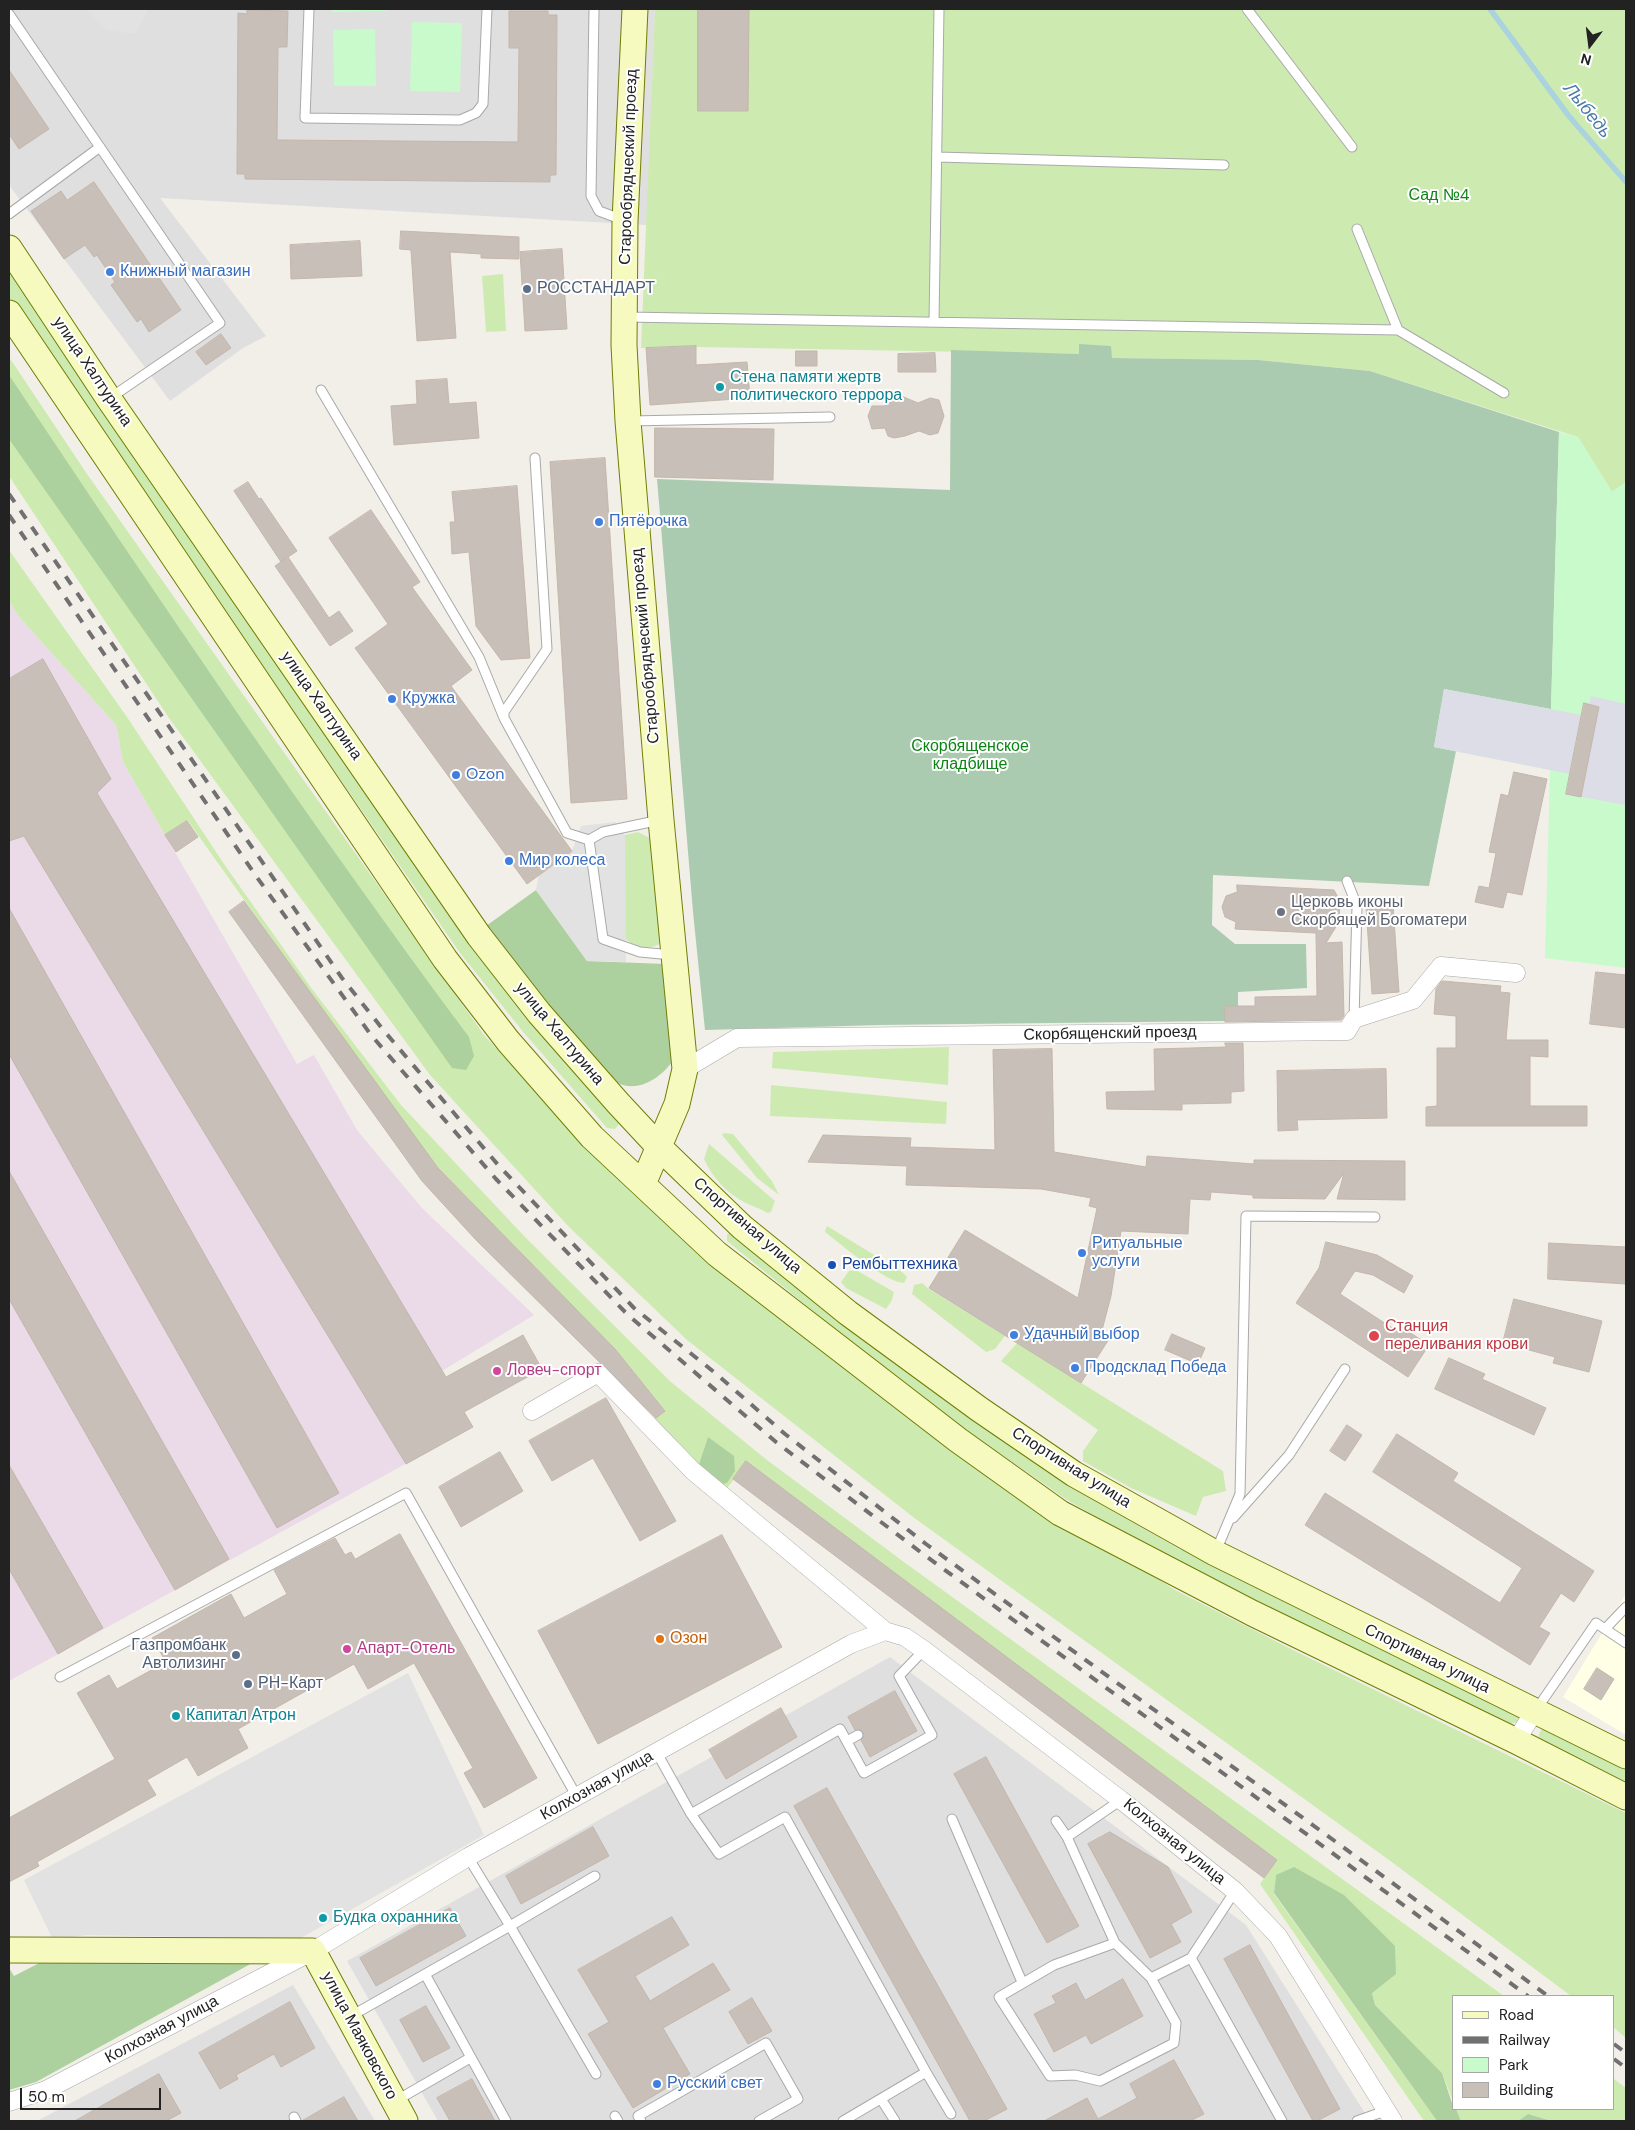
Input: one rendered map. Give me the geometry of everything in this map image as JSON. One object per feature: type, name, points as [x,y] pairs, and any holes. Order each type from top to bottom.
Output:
[{"type":"main road","name":"Старообрядческий проезд","points":[[635,9],[625,221],[624,317],[628,421],[661,820],[685,1069],[677,1104],[643,1184]]},
{"type":"main road","name":"улица Халтурина","points":[[9,248],[109,399],[480,936],[540,1013],[658,1146]]},
{"type":"main road","points":[[9,313],[445,959],[508,1041],[592,1137],[718,1254],[826,1340],[958,1440],[1060,1513],[1252,1613],[1516,1741],[1626,1797]]},
{"type":"main road","name":"Спортивная улица","points":[[658,1146],[742,1227],[848,1313],[956,1392],[1074,1474],[1215,1553],[1626,1756]]},
{"type":"main road","points":[[9,1950],[313,1951]]},
{"type":"main road","name":"улица Маяковского","points":[[313,1951],[400,2112]]},
{"type":"street","name":"Скорбященский проезд","points":[[685,1069],[737,1038],[1347,1031],[1354,1019],[1413,1000],[1441,966],[1516,973]]},
{"type":"street","name":"Колхозная улица","points":[[532,1412],[598,1373],[693,1471],[885,1631],[905,1637],[924,1650],[1121,1800],[1235,1891],[1278,1936],[1389,2116]]},
{"type":"street","name":"Колхозная улица","points":[[9,2102],[46,2090],[313,1951],[468,1857],[851,1644],[885,1631]]},
{"type":"street","points":[[1516,1741],[1535,1710]]},
{"type":"lane","points":[[309,9],[305,118],[460,120],[476,113],[483,104],[487,9]]},
{"type":"lane","points":[[594,9],[591,196],[599,211],[625,221]]},
{"type":"lane","points":[[934,322],[940,9]]},
{"type":"lane","points":[[1247,9],[1352,147]]},
{"type":"lane","points":[[9,14],[220,323],[109,399]]},
{"type":"lane","points":[[9,214],[100,147]]},
{"type":"lane","points":[[937,157],[1224,165]]},
{"type":"lane","points":[[1357,229],[1398,330]]},
{"type":"lane","points":[[624,317],[1398,330],[1504,393]]},
{"type":"lane","points":[[321,390],[479,657],[504,718],[567,833],[588,840],[603,832],[661,820]]},
{"type":"lane","points":[[628,421],[830,416]]},
{"type":"lane","points":[[504,718],[504,712],[547,649],[535,458]]},
{"type":"lane","points":[[588,840],[602,939],[640,952],[675,956]]},
{"type":"lane","points":[[1347,882],[1357,906],[1354,1019]]},
{"type":"lane","points":[[1215,1553],[1240,1494],[1246,1216],[1375,1217]]},
{"type":"lane","points":[[1228,1524],[1289,1455],[1345,1369]]},
{"type":"lane","points":[[60,1677],[406,1493],[577,1797]]},
{"type":"lane","points":[[1605,1629],[1626,1607]]},
{"type":"lane","points":[[1535,1710],[1596,1623],[1626,1643]]},
{"type":"lane","points":[[691,1814],[840,1729],[864,1773],[932,1735],[899,1676],[924,1650]]},
{"type":"lane","points":[[847,1741],[858,1735]]},
{"type":"lane","points":[[657,1753],[691,1814],[719,1854],[785,1817],[951,2114]]},
{"type":"lane","points":[[1067,1837],[1121,1800]]},
{"type":"lane","points":[[952,1819],[1022,1982]]},
{"type":"lane","points":[[1056,1821],[1067,1837],[1115,1942],[1151,1978],[1176,2023],[1174,2042],[1100,2081],[1075,2075],[1050,2076],[999,1997],[1054,1965],[1115,1942]]},
{"type":"lane","points":[[468,1857],[596,2074]]},
{"type":"lane","points":[[349,2017],[595,1876]]},
{"type":"lane","points":[[1151,1978],[1191,1958],[1235,1891]]},
{"type":"lane","points":[[1191,1958],[1282,2121]]},
{"type":"lane","points":[[425,1974],[506,2121]]},
{"type":"lane","points":[[641,2121],[638,2116],[766,2043],[798,2099],[758,2121]]},
{"type":"lane","points":[[400,2112],[470,2058]]},
{"type":"lane","points":[[844,2121],[926,2072]]},
{"type":"lane","points":[[881,2099],[895,2121]]},
{"type":"lane","points":[[1357,2121],[1389,2116]]},
{"type":"shaded area","points":[[9,9],[655,9],[647,225],[160,198],[266,336],[243,348],[170,401],[9,185]]},
{"type":"shaded area","points":[[85,9],[149,9],[135,34],[106,30]]},
{"type":"shaded area","points":[[9,601],[20,618],[116,725],[123,762],[297,1064],[314,1055],[357,1130],[421,1207],[534,1315],[442,1371],[473,1427],[9,1681]]},
{"type":"shaded area","points":[[1444,689],[1582,715],[1570,774],[1434,747]]},
{"type":"shaded area","points":[[1591,696],[1626,704],[1626,805],[1581,797],[1599,707],[1589,704]]},
{"type":"shaded area","points":[[615,822],[625,835],[626,962],[587,961],[536,890],[539,875],[572,851],[581,826]]},
{"type":"shaded area","points":[[1626,1594],[1626,1735],[1563,1697]]},
{"type":"shaded area","points":[[890,1657],[1246,1925],[1370,2121],[438,2121],[347,1961]]},
{"type":"shaded area","points":[[408,1673],[484,1835],[299,1939],[86,1935],[53,1940],[24,1880]]},
{"type":"shaded area","points":[[293,1985],[375,2121],[37,2121]]},
{"type":"green space","points":[[332,9],[386,9],[386,11],[332,12]]},
{"type":"green space","name":"Сад №4","points":[[655,9],[1626,9],[1626,482],[1612,492],[1578,437],[1370,371],[1258,360],[1111,358],[1079,344],[1079,354],[696,347],[641,348]]},
{"type":"green space","points":[[412,22],[462,23],[460,92],[410,91]]},
{"type":"green space","points":[[375,29],[376,86],[334,86],[333,30]]},
{"type":"green space","points":[[9,266],[350,772],[474,944],[619,1118],[619,1124],[615,1129],[607,1128],[524,1033],[460,953],[9,298]]},
{"type":"green space","points":[[503,274],[506,331],[486,332],[482,276]]},
{"type":"green space","name":"Скорбященское кладбище","points":[[1079,344],[1111,346],[1112,358],[1258,360],[1370,371],[1559,432],[1551,709],[1435,746],[1456,751],[1429,886],[1213,875],[1212,925],[1235,944],[1306,944],[1307,988],[1238,992],[1238,1006],[1225,1006],[1225,1021],[880,1025],[705,1030],[693,912],[657,479],[950,490],[951,350],[1079,354]]},
{"type":"green space","points":[[9,357],[87,474],[484,1035],[591,1153],[634,1195],[698,1250],[955,1450],[1175,1590],[1626,1813],[1626,2038],[1615,2029],[1615,1995],[1570,1995],[1389,1860],[913,1517],[687,1340],[569,1227],[430,1075],[169,718],[9,476]]},
{"type":"green space","points":[[9,375],[292,791],[469,1037],[474,1056],[466,1070],[452,1068],[9,439]]},
{"type":"green space","points":[[1559,432],[1578,437],[1612,492],[1626,482],[1626,968],[1545,958],[1550,770],[1434,747],[1444,689],[1551,709]]},
{"type":"green space","points":[[9,550],[127,717],[224,864],[312,989],[401,1105],[525,1237],[671,1382],[767,1460],[908,1565],[1503,1995],[1452,1995],[1452,2099],[1442,2073],[1375,2005],[1372,1993],[1276,1875],[1274,1894],[1437,2121],[1424,2121],[1260,1884],[1277,1860],[747,1462],[725,1491],[650,1422],[665,1410],[615,1349],[438,1168],[396,1113],[188,821],[165,835],[123,762],[116,725],[20,618],[9,601]],"holes":[[[708,1437],[723,1484],[699,1464]]]},
{"type":"green space","points":[[638,832],[654,840],[664,940],[650,947],[635,945],[625,939],[625,835]]},
{"type":"green space","points":[[536,890],[587,961],[666,964],[672,1062],[656,1078],[642,1085],[628,1086],[620,1084],[603,1073],[486,926]]},
{"type":"green space","points":[[949,1047],[948,1085],[772,1068],[773,1052]]},
{"type":"green space","points":[[771,1085],[947,1102],[946,1124],[770,1116]]},
{"type":"green space","points":[[724,1133],[733,1134],[772,1181],[779,1195],[757,1178],[722,1135]]},
{"type":"green space","points":[[709,1144],[775,1201],[771,1212],[767,1213],[739,1199],[721,1184],[711,1172],[704,1159]]},
{"type":"green space","points":[[827,1226],[902,1272],[907,1277],[904,1283],[886,1277],[864,1262],[825,1232]]},
{"type":"green space","points":[[732,1230],[974,1419],[1075,1490],[1181,1550],[1190,1550],[1521,1716],[1518,1722],[1511,1724],[1182,1566],[1067,1500],[965,1429],[834,1328],[727,1241],[727,1235]]},
{"type":"green space","points":[[856,1270],[894,1292],[892,1300],[886,1309],[846,1288],[841,1282],[849,1271]]},
{"type":"green space","points":[[922,1283],[1005,1336],[995,1349],[986,1352],[912,1294],[914,1285]]},
{"type":"green space","points":[[1017,1343],[1223,1471],[1226,1491],[1203,1497],[1196,1516],[1131,1488],[1083,1461],[1083,1451],[1098,1430],[1001,1361]]},
{"type":"green space","points":[[708,1437],[734,1456],[735,1471],[727,1483],[723,1484],[699,1464]]},
{"type":"green space","points":[[1548,1727],[1626,1767],[1626,1783],[1539,1739],[1541,1731]]},
{"type":"green space","points":[[1294,1867],[1344,1895],[1395,1946],[1396,1974],[1372,1993],[1375,2005],[1442,2073],[1452,2103],[1452,2110],[1456,2110],[1461,2121],[1437,2121],[1274,1893],[1276,1875]]},
{"type":"green space","points":[[57,1954],[265,1956],[36,2082],[9,2090],[9,1968],[14,1976]]},
{"type":"green space","points":[[1615,2080],[1626,2088],[1626,2121],[1552,2121],[1528,2114],[1518,2121],[1461,2121],[1456,2110],[1615,2110]]},
{"type":"green space","points":[[1528,2114],[1552,2121],[1518,2121]]},
{"type":"building","points":[[698,9],[749,9],[748,111],[698,111]]},
{"type":"building","points":[[247,10],[288,11],[287,47],[278,47],[277,140],[518,142],[519,48],[509,48],[509,11],[548,11],[548,15],[557,15],[556,175],[550,175],[550,182],[245,179],[245,174],[237,174],[238,13],[247,14]]},
{"type":"building","points":[[9,70],[49,129],[19,149],[9,134]]},
{"type":"building","points":[[94,182],[181,310],[149,332],[141,319],[137,322],[111,285],[115,282],[97,255],[94,257],[85,245],[64,259],[31,211],[61,191],[67,200]]},
{"type":"building","points":[[401,231],[519,237],[519,259],[481,258],[481,254],[450,252],[456,338],[417,341],[411,250],[400,249]]},
{"type":"building","points":[[360,241],[362,276],[291,279],[290,245]]},
{"type":"building","points":[[562,249],[567,329],[525,331],[520,252]]},
{"type":"building","points":[[221,334],[231,348],[206,365],[196,352]]},
{"type":"building","points":[[696,346],[696,365],[747,362],[750,398],[650,405],[646,348]]},
{"type":"building","points":[[796,351],[817,351],[817,366],[796,366]]},
{"type":"building","points":[[935,353],[936,372],[898,372],[898,354]]},
{"type":"building","points":[[447,379],[449,404],[476,402],[479,438],[394,445],[391,406],[417,404],[416,381]]},
{"type":"building","points":[[899,395],[918,403],[930,398],[939,400],[944,416],[938,433],[930,435],[919,431],[894,438],[888,436],[885,428],[872,429],[868,416],[872,406],[885,406],[888,399]]},
{"type":"building","points":[[655,428],[774,429],[773,480],[655,477]]},
{"type":"building","points":[[605,458],[627,799],[571,803],[550,462]]},
{"type":"building","points":[[248,482],[297,551],[288,557],[329,618],[339,611],[353,631],[330,646],[275,566],[281,562],[234,491]]},
{"type":"building","points":[[517,486],[530,658],[501,660],[476,626],[469,552],[452,554],[450,522],[455,522],[452,492]]},
{"type":"building","points":[[371,510],[420,582],[412,587],[472,670],[451,686],[572,851],[527,884],[355,648],[388,624],[329,538]]},
{"type":"building","points":[[43,659],[111,779],[97,793],[446,1377],[523,1335],[542,1369],[464,1412],[473,1427],[406,1464],[24,836],[9,841],[9,679]]},
{"type":"building","points":[[1584,703],[1599,707],[1581,797],[1566,794]]},
{"type":"building","points":[[1514,772],[1547,779],[1522,895],[1507,892],[1503,908],[1475,902],[1479,886],[1489,888],[1496,853],[1489,852],[1501,794],[1508,796]]},
{"type":"building","points":[[187,821],[198,837],[176,852],[165,835]]},
{"type":"building","points":[[1237,885],[1334,890],[1340,901],[1339,922],[1326,943],[1342,942],[1344,1016],[1341,1020],[1225,1022],[1224,1006],[1255,1006],[1255,997],[1317,996],[1316,933],[1235,929],[1236,922],[1225,917],[1222,907],[1226,896],[1237,892]]},
{"type":"building","points":[[244,901],[438,1168],[615,1349],[665,1411],[656,1418],[476,1240],[422,1181],[229,912]]},
{"type":"building","points":[[1393,905],[1399,992],[1372,994],[1366,907]]},
{"type":"building","points":[[9,908],[339,1493],[277,1528],[9,1054]]},
{"type":"building","points":[[1596,972],[1626,975],[1626,1028],[1590,1024]]},
{"type":"building","points":[[1442,981],[1501,986],[1500,992],[1510,993],[1506,1040],[1548,1040],[1548,1057],[1530,1056],[1530,1106],[1587,1106],[1587,1126],[1426,1126],[1426,1107],[1437,1106],[1437,1048],[1456,1048],[1456,1016],[1434,1014],[1436,989]]},
{"type":"building","points":[[1225,1043],[1243,1043],[1244,1091],[1231,1092],[1231,1103],[1182,1104],[1182,1110],[1107,1109],[1106,1092],[1155,1091],[1154,1049],[1226,1047]]},
{"type":"building","points":[[1052,1049],[1054,1152],[1146,1167],[1147,1156],[1254,1164],[1254,1160],[1405,1161],[1405,1200],[1337,1199],[1344,1173],[1325,1199],[1253,1198],[1253,1195],[1211,1192],[1210,1200],[1190,1199],[1188,1234],[1121,1231],[1111,1296],[1101,1334],[1109,1339],[1081,1383],[929,1288],[965,1230],[1078,1298],[1097,1208],[1089,1206],[1091,1198],[1041,1189],[906,1185],[907,1166],[808,1162],[823,1135],[911,1138],[910,1147],[995,1150],[993,1050]]},
{"type":"building","points":[[1386,1069],[1387,1118],[1297,1120],[1298,1130],[1278,1131],[1277,1071]]},
{"type":"building","points":[[9,1171],[229,1559],[175,1590],[9,1299]]},
{"type":"building","points":[[1326,1242],[1377,1255],[1413,1276],[1404,1293],[1373,1275],[1355,1271],[1340,1294],[1400,1333],[1403,1328],[1429,1345],[1408,1377],[1296,1303],[1319,1268]]},
{"type":"building","points":[[1549,1243],[1626,1247],[1626,1284],[1548,1279]]},
{"type":"building","points":[[1514,1299],[1602,1321],[1589,1372],[1553,1363],[1555,1357],[1503,1343]]},
{"type":"building","points":[[1172,1334],[1205,1348],[1198,1364],[1165,1350]]},
{"type":"building","points":[[1449,1358],[1485,1374],[1482,1379],[1546,1408],[1534,1435],[1435,1389]]},
{"type":"building","points":[[606,1398],[676,1521],[640,1541],[593,1458],[552,1481],[529,1441]]},
{"type":"building","points":[[1347,1425],[1362,1435],[1345,1461],[1330,1451]]},
{"type":"building","points":[[1397,1434],[1458,1473],[1453,1481],[1594,1571],[1574,1602],[1561,1593],[1539,1627],[1550,1633],[1530,1665],[1305,1525],[1325,1493],[1500,1603],[1522,1568],[1373,1472]]},
{"type":"building","points":[[500,1452],[523,1491],[461,1527],[439,1487]]},
{"type":"building","points":[[746,1461],[1277,1860],[1264,1878],[733,1479]]},
{"type":"building","points":[[9,1465],[103,1628],[58,1654],[9,1569]]},
{"type":"building","name":"Капитал Атрон","points":[[400,1534],[537,1778],[484,1808],[464,1773],[473,1768],[414,1663],[368,1689],[354,1664],[238,1729],[248,1748],[198,1776],[187,1757],[147,1780],[156,1795],[37,1862],[39,1866],[9,1882],[9,1818],[115,1759],[77,1693],[109,1675],[117,1689],[166,1662],[152,1638],[231,1594],[244,1618],[287,1594],[274,1570],[335,1538],[345,1555],[351,1552],[355,1559]]},
{"type":"building","name":"Озон","points":[[722,1535],[782,1647],[598,1744],[538,1631]]},
{"type":"building","points":[[1597,1668],[1614,1679],[1601,1700],[1584,1689]]},
{"type":"building","points":[[895,1691],[917,1731],[870,1757],[861,1740],[864,1736],[863,1732],[855,1730],[848,1717]]},
{"type":"building","points":[[781,1708],[797,1737],[726,1779],[709,1750]]},
{"type":"building","points":[[986,1757],[1079,1926],[1047,1943],[954,1774]]},
{"type":"building","points":[[827,1788],[1007,2109],[984,2121],[970,2121],[794,1806]]},
{"type":"building","points":[[593,1827],[609,1856],[521,1904],[506,1876]]},
{"type":"building","points":[[1110,1832],[1168,1867],[1192,1912],[1171,1924],[1181,1942],[1150,1958],[1088,1844]]},
{"type":"building","points":[[450,1908],[466,1936],[376,1986],[360,1958]]},
{"type":"building","points":[[672,1917],[689,1945],[635,1976],[650,2001],[713,1963],[730,1990],[663,2028],[690,2074],[633,2108],[588,2034],[609,2022],[578,1970]]},
{"type":"building","points":[[1250,1945],[1340,2109],[1317,2121],[1313,2121],[1224,1959]]},
{"type":"building","points":[[1123,1979],[1143,2016],[1091,2044],[1086,2035],[1054,2052],[1034,2014],[1056,2003],[1052,1996],[1076,1983],[1085,2000]]},
{"type":"building","points":[[752,1998],[772,2031],[748,2044],[729,2012]]},
{"type":"building","points":[[290,2002],[315,2048],[281,2067],[274,2054],[236,2075],[238,2079],[220,2089],[199,2053]]},
{"type":"building","points":[[426,2006],[450,2048],[423,2062],[400,2020]]},
{"type":"building","points":[[1174,2060],[1204,2114],[1190,2121],[1044,2121],[1087,2098],[1098,2119],[1137,2098],[1130,2084]]},
{"type":"building","points":[[159,2074],[181,2113],[166,2121],[75,2121]]},
{"type":"building","points":[[472,2079],[495,2121],[450,2121],[437,2098]]},
{"type":"building","points":[[344,2097],[358,2121],[302,2121]]},
{"type":"waterway","name":"Лыбедь","points":[[1490,9],[1568,115],[1626,182]]},
{"type":"railway","points":[[9,494],[342,978],[385,1032],[499,1166],[634,1308],[714,1372],[785,1434],[926,1544],[1547,1995]]},
{"type":"railway","points":[[9,515],[256,876],[371,1035],[496,1179],[628,1315],[776,1442],[923,1554],[1527,1995]]},
{"type":"railway","points":[[1615,2045],[1626,2053]]},
{"type":"railway","points":[[1615,2060],[1626,2068]]},
{"type":"place","name":"Книжный магазин","points":[[110,272]]},
{"type":"place","name":"РОССТАНДАРТ","points":[[527,289]]},
{"type":"place","name":"Стена памяти жертв политического террора","points":[[720,387]]},
{"type":"place","name":"Пятёрочка","points":[[599,522]]},
{"type":"place","name":"Кружка","points":[[392,699]]},
{"type":"place","name":"Ozon","points":[[456,775]]},
{"type":"place","name":"Мир колеса","points":[[509,861]]},
{"type":"place","name":"Церковь иконы Скорбящей Богоматери","points":[[1281,912]]},
{"type":"place","name":"Ритуальные услуги","points":[[1082,1253]]},
{"type":"place","name":"Рембыттехника","points":[[832,1265]]},
{"type":"place","name":"Удачный выбор","points":[[1014,1335]]},
{"type":"place","name":"Станция переливания крови","points":[[1374,1336]]},
{"type":"place","name":"Продсклад Победа","points":[[1075,1368]]},
{"type":"place","name":"Ловеч-спорт","points":[[497,1371]]},
{"type":"place","name":"Озон","points":[[660,1639]]},
{"type":"place","name":"Апарт-Отель","points":[[347,1649]]},
{"type":"place","name":"Газпромбанк Автолизинг","points":[[236,1655]]},
{"type":"place","name":"РН-Карт","points":[[248,1684]]},
{"type":"place","name":"Капитал Атрон","points":[[176,1716]]},
{"type":"place","name":"Будка охранника","points":[[323,1918]]},
{"type":"place","name":"Русский свет","points":[[657,2084]]}]
